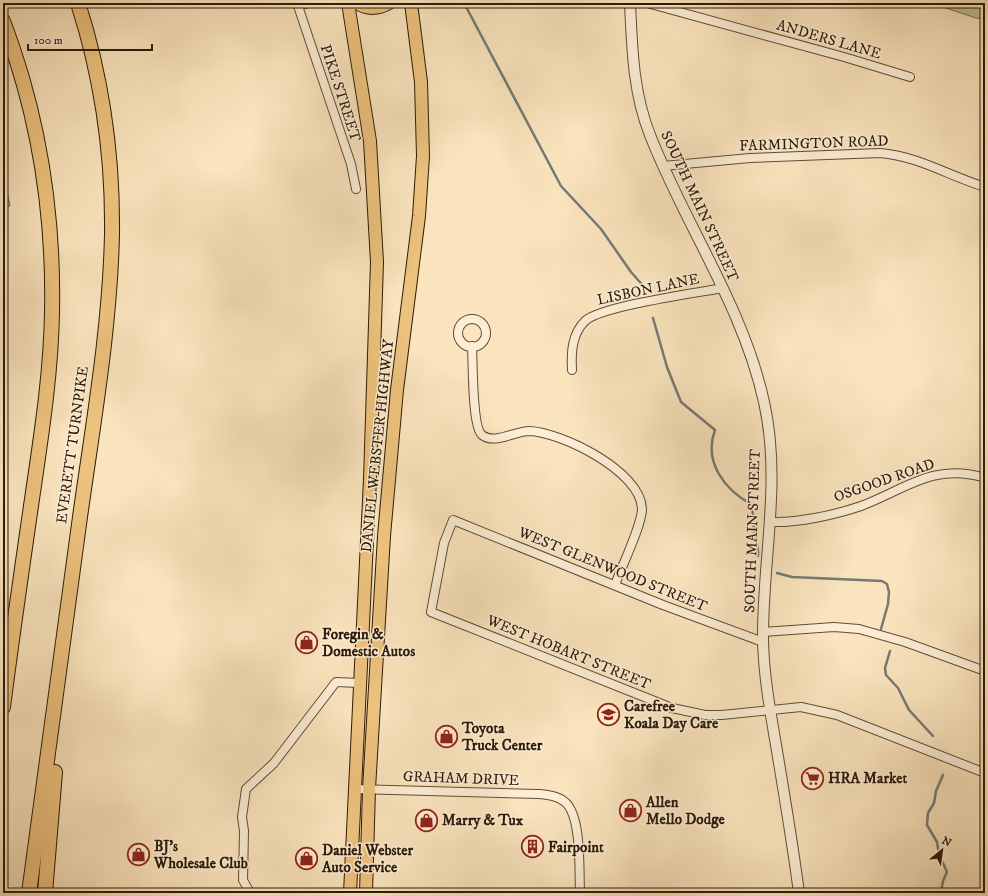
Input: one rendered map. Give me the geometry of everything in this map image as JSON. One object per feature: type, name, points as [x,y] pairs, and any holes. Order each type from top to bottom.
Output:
[{"type":"highway","name":"EVERETT TURNPIKE","points":[[29,893],[104,339],[112,234],[111,189],[104,115],[92,51],[78,3]]},
{"type":"highway","points":[[3,21],[21,76],[40,156],[49,230],[52,298],[46,402],[3,701]]},
{"type":"highway","points":[[45,893],[68,607]]},
{"type":"main road","name":"DANIEL WEBSTER HIGHWAY","points":[[348,3],[370,141],[377,262],[370,479],[350,893]]},
{"type":"main road","points":[[357,3],[372,8],[381,7],[389,3]]},
{"type":"main road","name":"DANIEL WEBSTER HIGHWAY","points":[[366,893],[369,789],[384,536],[397,390],[423,173],[421,82],[411,3]]},
{"type":"street","name":"PIKE STREET","points":[[309,3],[297,5],[350,164],[356,189]]},
{"type":"street","name":"SOUTH MAIN STREET","points":[[630,3],[633,58],[639,98],[649,134],[663,166],[723,288],[751,357],[764,400],[769,425],[773,464],[763,637],[770,709],[799,893]]},
{"type":"street","name":"ANDERS LANE","points":[[647,3],[844,57],[910,77]]},
{"type":"street","name":"FARMINGTON ROAD","points":[[663,166],[750,158],[880,153],[893,154],[919,161],[985,187]]},
{"type":"street","name":"LISBON LANE","points":[[572,370],[571,348],[576,334],[584,322],[593,315],[723,288]]},
{"type":"street","points":[[472,346],[475,420],[479,432],[483,436],[493,439],[529,431],[563,438],[610,465],[619,472],[638,494],[641,501],[642,510],[639,523],[615,586]]},
{"type":"street","name":"OSGOOD ROAD","points":[[770,522],[793,521],[850,509],[927,476],[946,473],[961,473],[982,477]]},
{"type":"street","name":"WEST GLENWOOD STREET","points":[[431,612],[444,543],[453,520],[615,586],[763,637]]},
{"type":"street","name":"WEST HOBART STREET","points":[[431,612],[672,708],[705,715],[722,715],[770,709],[801,708],[837,715],[985,773]]},
{"type":"street","points":[[763,637],[834,626],[859,629],[911,644],[985,671]]},
{"type":"street","points":[[250,893],[243,880],[244,831],[242,817],[246,789],[274,763],[336,682],[359,683]]},
{"type":"street","name":"GRAHAM DRIVE","points":[[355,789],[538,794],[557,797],[565,802],[574,817],[578,842],[580,893]]},
{"type":"green space","points":[[931,3],[985,3],[985,19],[976,18]]},
{"type":"green space","points":[[3,172],[10,206],[3,207]]},
{"type":"green space","points":[[3,297],[6,307],[3,344]]},
{"type":"waterway","points":[[464,3],[561,186],[601,229],[631,272],[646,289]]},
{"type":"waterway","points":[[653,318],[667,367],[681,402],[715,430],[712,442],[714,464],[725,483],[741,498],[751,504],[758,556]]},
{"type":"waterway","points":[[777,573],[792,577],[882,581],[887,584],[889,592],[888,604],[881,629]]},
{"type":"waterway","points":[[890,651],[885,668],[886,675],[898,688],[909,710],[933,736]]},
{"type":"waterway","points":[[941,893],[943,881],[947,872],[939,854],[937,842],[927,825],[928,813],[934,803],[936,791],[943,775]]},
{"type":"place","name":"Foregin & Domestic Autos","points":[[306,643]]},
{"type":"place","name":"Carefree Koala Day Care","points":[[608,715]]},
{"type":"place","name":"Toyota Truck Center","points":[[446,737]]},
{"type":"place","name":"HRA Market","points":[[812,778]]},
{"type":"place","name":"Allen Mello Dodge","points":[[631,811]]},
{"type":"place","name":"Marry & Tux","points":[[426,820]]},
{"type":"place","name":"Fairpoint","points":[[533,847]]},
{"type":"place","name":"BJ's Wholesale Club","points":[[139,855]]},
{"type":"place","name":"Daniel Webster Auto Service","points":[[306,859]]}]
